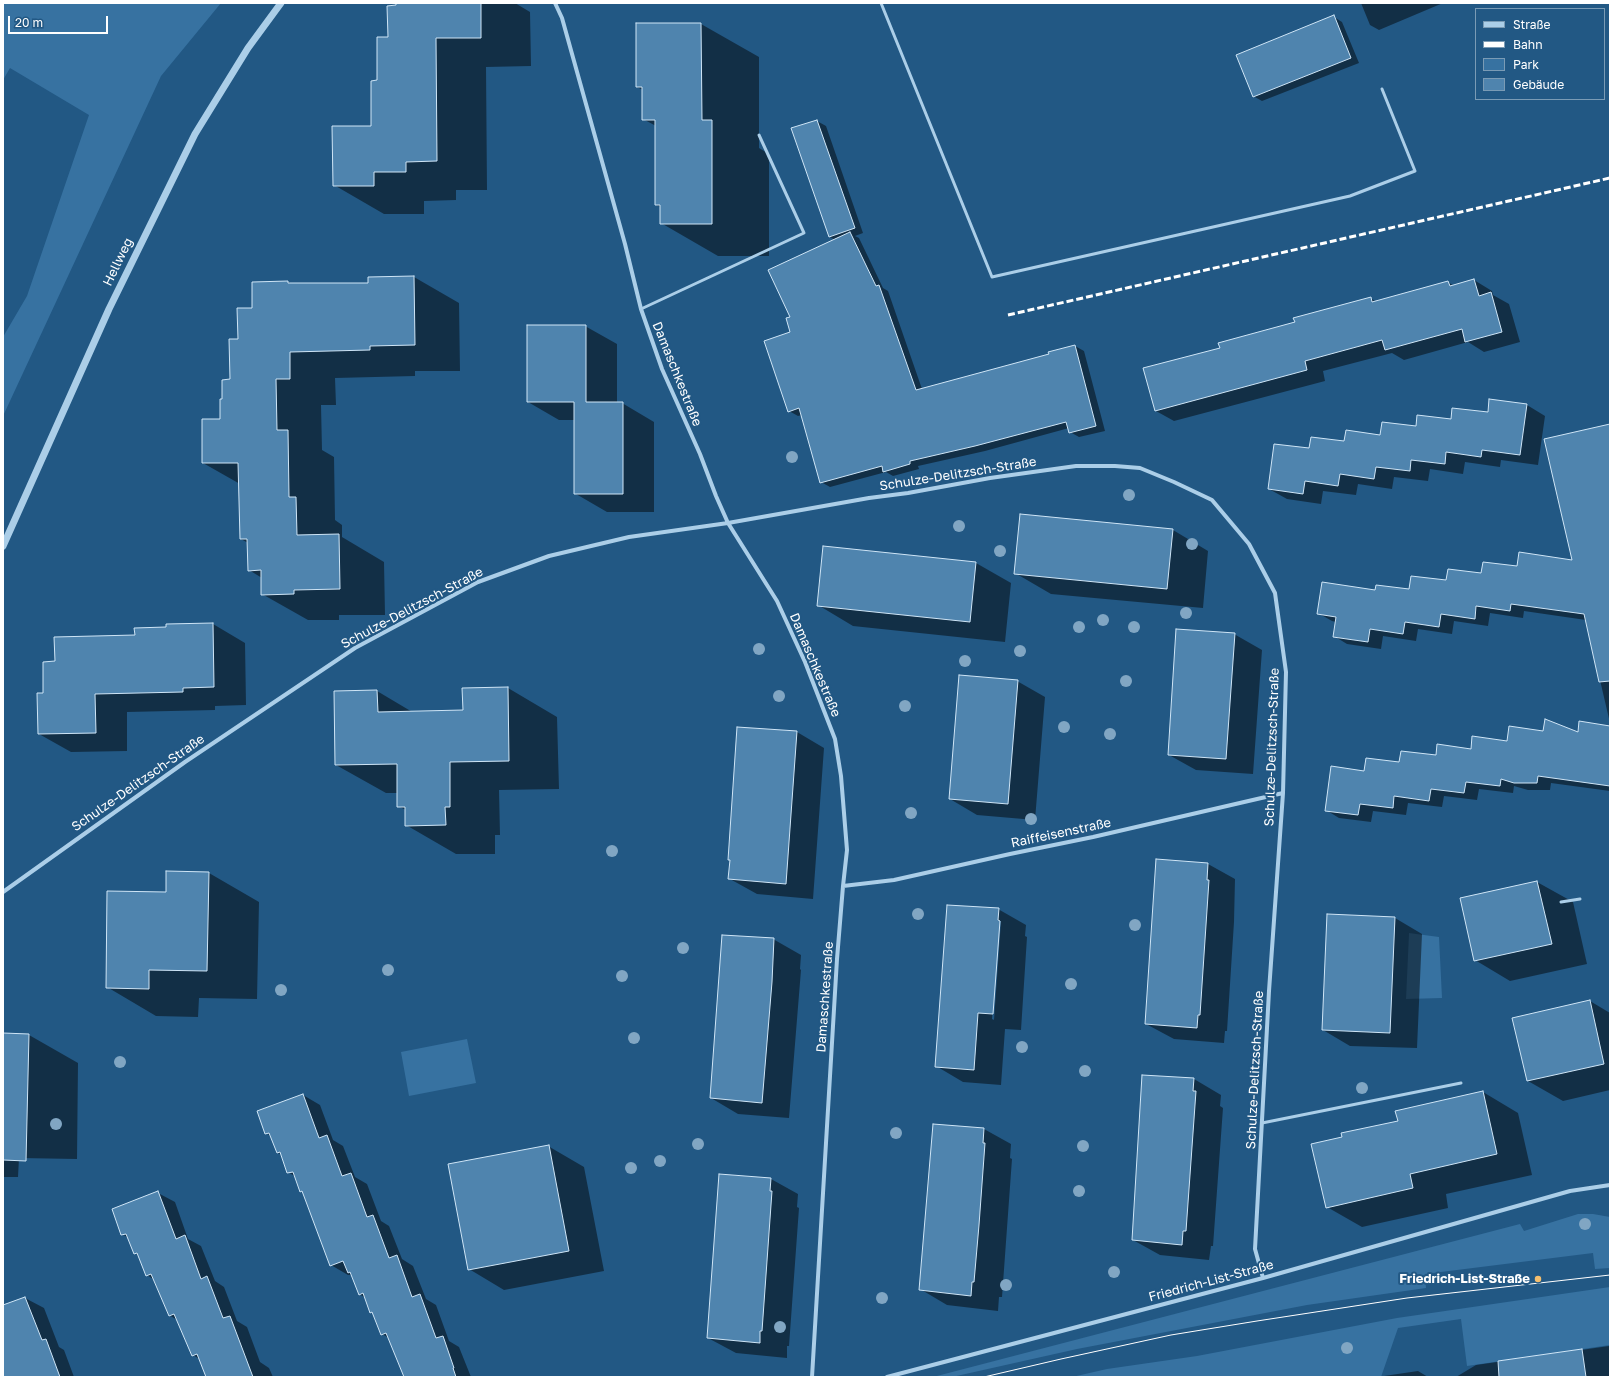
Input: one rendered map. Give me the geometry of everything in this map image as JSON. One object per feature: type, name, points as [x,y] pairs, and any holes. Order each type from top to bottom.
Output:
[{"type":"street","name":"Hellweg","points":[[3,546],[109,309],[195,134],[248,48],[281,3]]},
{"type":"street","name":"Damaschkestraße","points":[[555,3],[562,18],[566,32],[625,244],[641,309],[662,369],[700,454],[728,523],[777,601],[805,662],[835,739],[841,776],[848,850],[843,886],[812,1377]]},
{"type":"street","name":"Schulze-Delitzsch-Straße","points":[[3,892],[178,766],[355,648],[478,582],[549,556],[629,537],[728,523],[990,478],[1076,466],[1115,466],[1140,468],[1212,500],[1249,544],[1275,594],[1286,672],[1283,793],[1255,1249],[1263,1278]]},
{"type":"street","name":"Raiffeisenstraße","points":[[843,886],[894,880],[1093,837],[1283,793]]},
{"type":"street","name":"Friedrich-List-Straße","points":[[887,1377],[1263,1278],[1570,1191],[1610,1185]]},
{"type":"lane","points":[[881,3],[992,277],[1350,196],[1415,171],[1382,89]]},
{"type":"lane","points":[[641,309],[804,232],[759,135]]},
{"type":"lane","points":[[1561,902],[1580,899]]},
{"type":"lane","points":[[1262,1123],[1461,1083]]},
{"type":"green space","points":[[3,3],[221,3],[161,76],[3,416],[3,337],[27,296],[89,115],[10,68],[3,80]]},
{"type":"green space","points":[[1409,933],[1439,937],[1442,998],[1406,999]]},
{"type":"green space","points":[[467,1039],[476,1083],[409,1096],[401,1052]]},
{"type":"green space","points":[[1578,1214],[1593,1214],[1610,1217],[1610,1268],[1595,1269],[1593,1253],[1425,1274],[1426,1288],[1307,1305],[1077,1349],[952,1377],[933,1377],[1520,1224],[1524,1231]]},
{"type":"green space","points":[[1610,1287],[1610,1345],[1467,1366],[1461,1319],[1398,1328],[1381,1377],[1072,1377],[1107,1369],[1197,1356],[1397,1318]]},
{"type":"building","points":[[396,3],[481,3],[481,38],[436,38],[437,161],[406,162],[406,172],[374,172],[374,186],[333,186],[332,126],[371,126],[371,81],[377,80],[377,37],[388,37],[387,6],[396,5]]},
{"type":"building","points":[[1334,15],[1351,58],[1253,97],[1236,55]]},
{"type":"building","points":[[636,23],[701,23],[702,120],[712,120],[712,224],[660,224],[660,205],[655,205],[655,120],[642,120],[642,87],[636,87]]},
{"type":"building","points":[[817,120],[855,228],[829,237],[791,128]]},
{"type":"building","points":[[850,232],[876,286],[879,285],[916,390],[1049,354],[1048,352],[1075,345],[1096,426],[1069,433],[1066,422],[975,446],[910,461],[910,464],[883,472],[882,466],[820,483],[799,408],[788,412],[764,341],[790,332],[786,318],[790,317],[768,270]]},
{"type":"building","points":[[414,276],[415,345],[370,346],[370,350],[290,352],[290,379],[276,379],[277,430],[288,430],[289,497],[296,497],[297,535],[339,534],[340,589],[294,590],[294,594],[261,595],[261,570],[248,571],[247,539],[240,539],[238,463],[202,463],[202,419],[220,419],[222,380],[230,379],[229,339],[238,339],[237,308],[252,308],[252,282],[288,281],[288,283],[368,283],[368,277]]},
{"type":"building","points":[[1474,279],[1479,296],[1491,292],[1502,332],[1465,342],[1462,329],[1385,350],[1382,340],[1305,361],[1307,370],[1155,411],[1143,368],[1220,348],[1218,343],[1295,322],[1293,318],[1371,297],[1372,302],[1448,281],[1450,286]]},
{"type":"building","points":[[527,325],[586,325],[586,402],[623,402],[623,494],[574,494],[574,402],[527,402]]},
{"type":"building","points":[[1489,399],[1527,404],[1520,455],[1482,450],[1481,457],[1446,452],[1445,464],[1411,460],[1410,471],[1376,467],[1374,479],[1340,474],[1338,486],[1305,481],[1303,494],[1268,489],[1274,444],[1309,448],[1311,437],[1344,441],[1346,430],[1380,435],[1382,422],[1416,426],[1417,415],[1451,419],[1452,408],[1488,412]]},
{"type":"building","points":[[1610,424],[1610,681],[1599,682],[1584,614],[1511,604],[1510,611],[1476,606],[1475,619],[1441,614],[1439,627],[1405,622],[1403,634],[1370,629],[1368,642],[1333,637],[1336,617],[1317,614],[1322,582],[1375,590],[1376,585],[1409,589],[1411,576],[1446,580],[1448,569],[1481,573],[1483,562],[1517,566],[1519,552],[1572,560],[1544,439]]},
{"type":"building","points":[[1020,514],[1173,529],[1167,589],[1014,574]]},
{"type":"building","points":[[823,546],[976,562],[970,622],[817,606]]},
{"type":"building","points":[[213,623],[214,687],[183,688],[183,692],[95,694],[96,733],[38,734],[37,693],[43,693],[43,662],[55,661],[54,637],[135,635],[134,628],[166,627],[166,624]]},
{"type":"building","points":[[1176,629],[1235,633],[1226,759],[1168,755]]},
{"type":"building","points":[[959,675],[1018,680],[1008,804],[949,799]]},
{"type":"building","points":[[508,687],[509,761],[450,762],[450,807],[445,807],[446,825],[405,826],[405,807],[397,807],[397,764],[335,765],[334,691],[377,690],[378,712],[463,710],[462,688]]},
{"type":"building","points":[[1545,719],[1578,732],[1579,721],[1610,726],[1610,786],[1538,776],[1537,783],[1514,783],[1501,779],[1500,786],[1466,782],[1464,793],[1431,789],[1429,801],[1394,796],[1393,808],[1360,804],[1358,815],[1325,811],[1331,766],[1364,771],[1366,758],[1399,762],[1401,751],[1436,755],[1437,744],[1471,749],[1472,736],[1507,741],[1509,726],[1543,731]]},
{"type":"building","points":[[737,727],[797,731],[786,884],[728,879]]},
{"type":"building","points":[[1156,859],[1208,863],[1207,880],[1209,880],[1200,1015],[1198,1015],[1197,1028],[1145,1024]]},
{"type":"building","points":[[166,871],[209,872],[207,971],[149,970],[149,989],[106,988],[107,891],[166,892]]},
{"type":"building","points":[[1537,881],[1552,944],[1474,961],[1460,898]]},
{"type":"building","points":[[947,905],[999,908],[998,920],[1000,921],[993,1014],[978,1013],[974,1070],[935,1067]]},
{"type":"building","points":[[1327,914],[1395,917],[1390,1033],[1322,1030]]},
{"type":"building","points":[[722,935],[774,938],[762,1103],[710,1098]]},
{"type":"building","points":[[1590,1000],[1604,1064],[1527,1081],[1512,1018]]},
{"type":"building","points":[[3,1033],[29,1034],[26,1161],[3,1160]]},
{"type":"building","points":[[1142,1075],[1194,1078],[1193,1091],[1196,1091],[1186,1231],[1183,1231],[1182,1245],[1132,1240]]},
{"type":"building","points":[[1483,1091],[1497,1154],[1410,1174],[1413,1188],[1326,1208],[1311,1144],[1342,1137],[1341,1133],[1398,1121],[1395,1111]]},
{"type":"building","points":[[303,1094],[319,1138],[327,1135],[342,1176],[351,1173],[367,1217],[373,1215],[389,1258],[397,1255],[412,1297],[420,1294],[436,1338],[443,1336],[456,1377],[404,1377],[386,1333],[381,1335],[372,1312],[370,1313],[363,1293],[359,1295],[350,1272],[348,1273],[343,1261],[330,1266],[302,1191],[300,1192],[293,1172],[287,1173],[280,1152],[277,1153],[269,1133],[265,1134],[257,1111]]},
{"type":"building","points":[[933,1124],[984,1128],[983,1143],[985,1143],[979,1225],[974,1282],[972,1282],[971,1296],[919,1290]]},
{"type":"building","points":[[549,1145],[569,1251],[468,1270],[448,1164]]},
{"type":"building","points":[[719,1174],[771,1178],[770,1191],[772,1191],[760,1343],[707,1338]]},
{"type":"building","points":[[158,1191],[176,1239],[185,1235],[201,1279],[207,1276],[223,1318],[230,1316],[253,1377],[206,1377],[197,1354],[192,1356],[174,1314],[169,1316],[151,1274],[146,1276],[137,1253],[134,1254],[126,1234],[121,1235],[112,1209]]},
{"type":"building","points":[[25,1297],[42,1340],[46,1339],[60,1377],[3,1377],[3,1305]]},
{"type":"building","points":[[1582,1349],[1586,1377],[1499,1377],[1498,1361]]},
{"type":"tram line","points":[[984,1377],[1171,1335],[1407,1298],[1610,1275]]},
{"type":"railway","points":[[1008,315],[1610,178]]},
{"type":"place","name":"Friedrich-List-Straße","points":[[1538,1279]]}]
